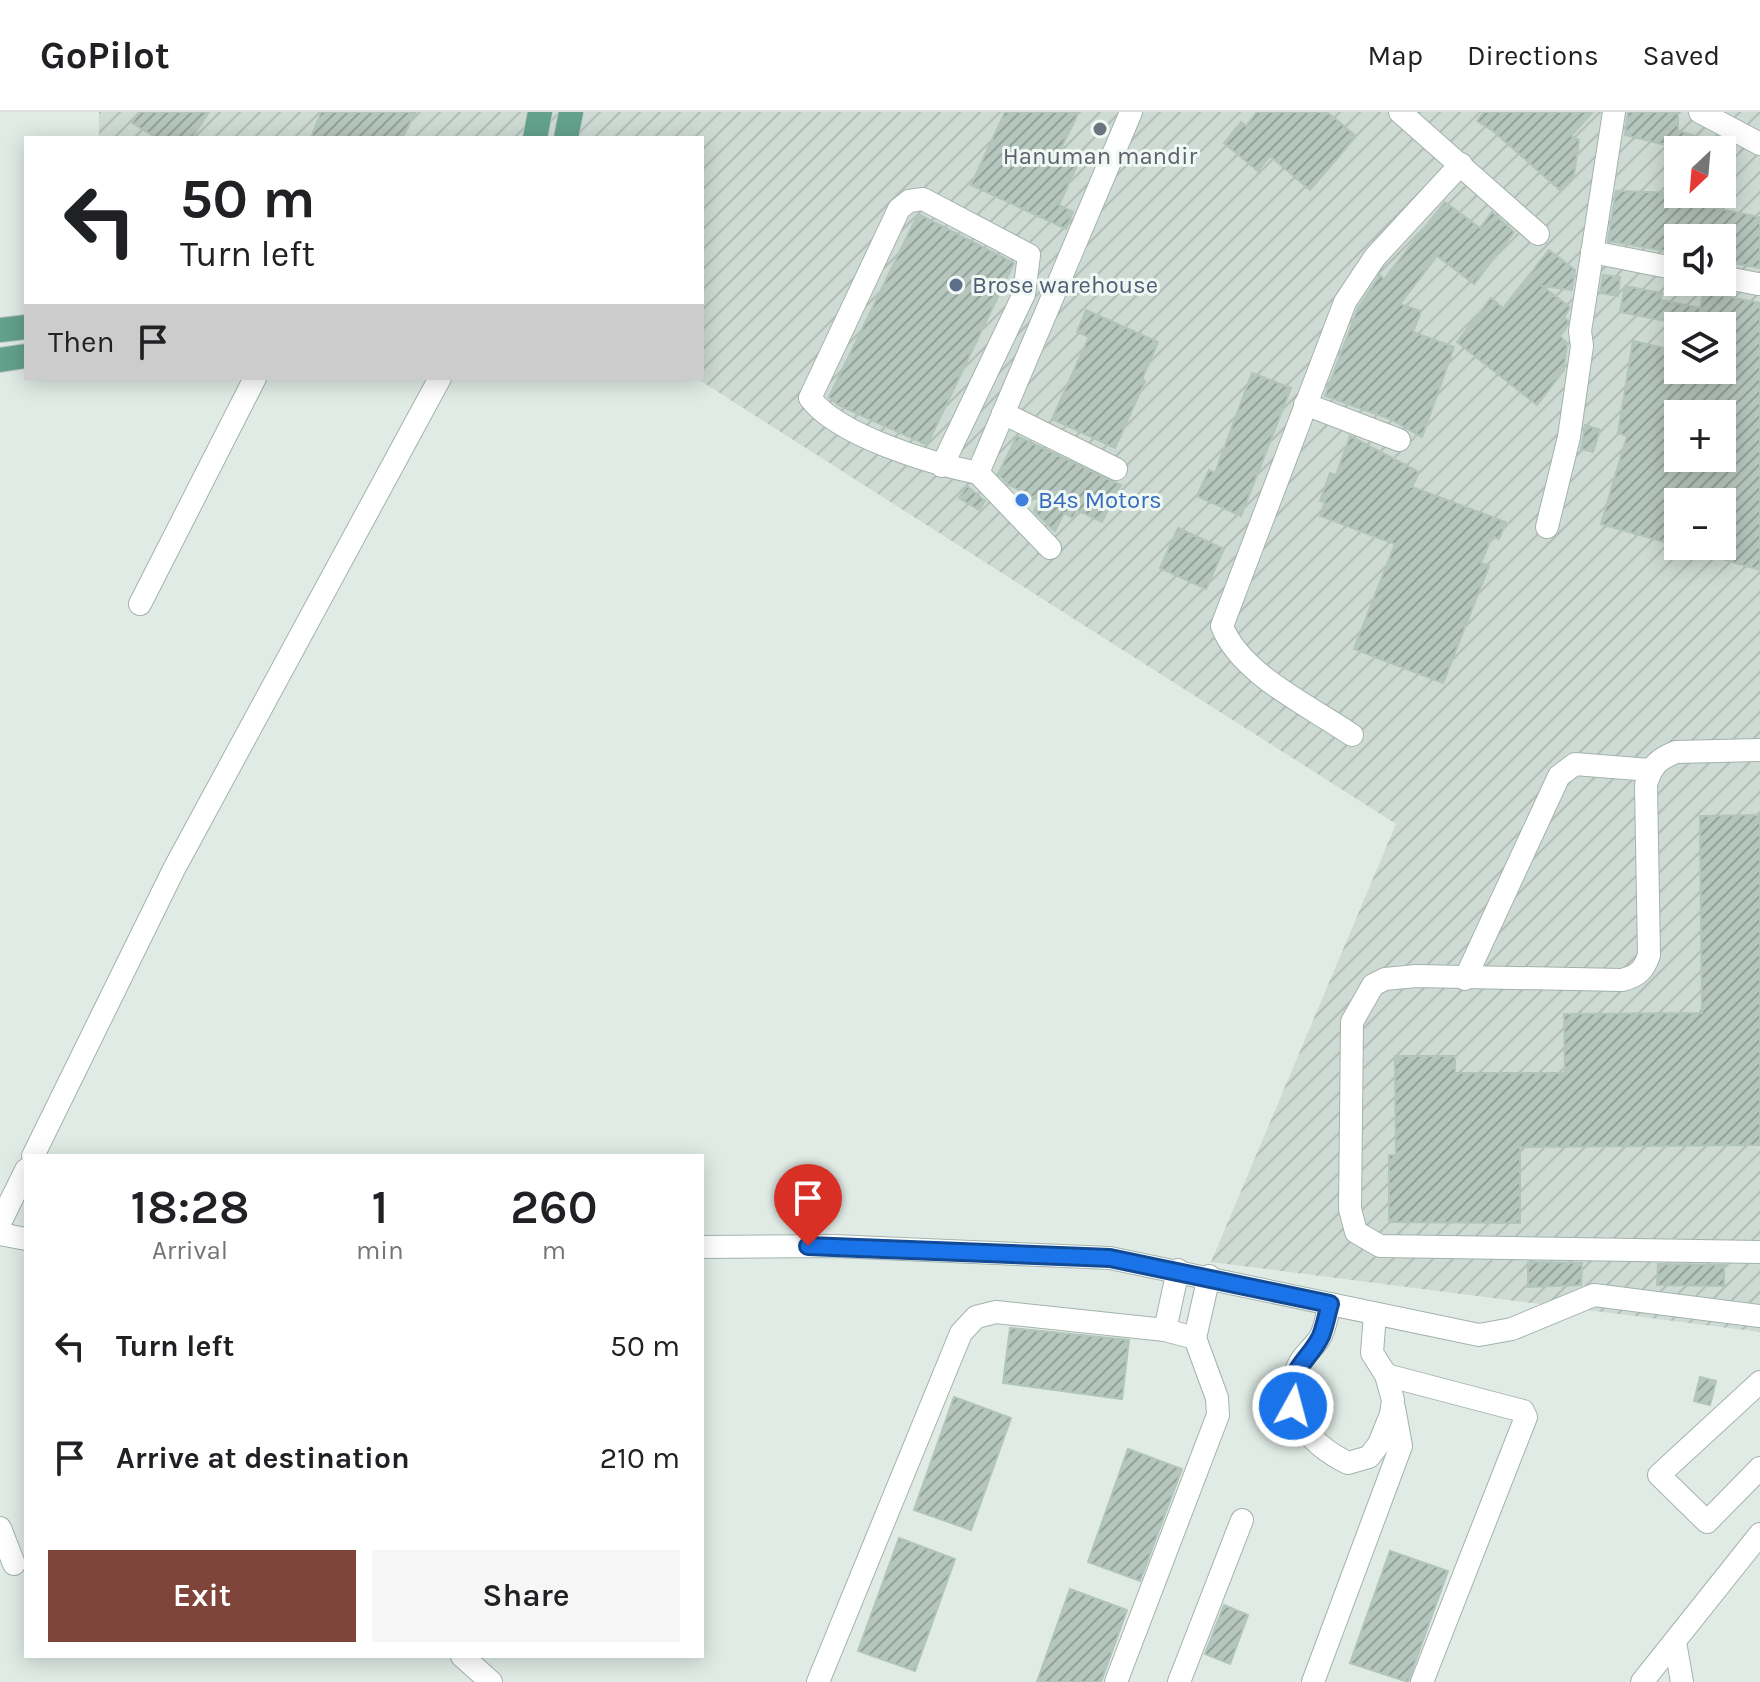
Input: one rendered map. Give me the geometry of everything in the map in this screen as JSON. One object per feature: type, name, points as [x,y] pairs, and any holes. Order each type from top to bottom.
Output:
[{"type":"main road","points":[[535,136],[540,112]]},
{"type":"main road","points":[[566,136],[571,112]]},
{"type":"main road","points":[[0,360],[24,356]]},
{"type":"street","points":[[978,473],[1131,112]]},
{"type":"street","points":[[1400,112],[1538,234]]},
{"type":"street","points":[[1547,527],[1569,437],[1592,252],[1614,112]]},
{"type":"street","points":[[1700,112],[1760,144]]},
{"type":"street","points":[[1352,735],[1250,667],[1230,646],[1222,626],[1345,302],[1375,257],[1461,164]]},
{"type":"street","points":[[942,466],[1024,294],[1029,255],[923,199],[909,201],[899,209],[810,398],[819,411],[861,433],[942,466],[978,473],[1050,548]]},
{"type":"street","points":[[1592,252],[1664,266]]},
{"type":"street","points":[[1736,280],[1758,284]]},
{"type":"street","points":[[140,604],[254,380]]},
{"type":"street","points":[[34,1154],[174,869],[439,380]]},
{"type":"street","points":[[1305,404],[1399,440]]},
{"type":"street","points":[[1003,413],[1116,469]]},
{"type":"street","points":[[1760,750],[1676,752],[1663,757],[1650,770],[1646,785],[1649,955],[1645,968],[1634,977],[1622,980],[1385,979],[1367,993],[1352,1022],[1350,1209],[1356,1232],[1380,1246],[1760,1252]]},
{"type":"street","points":[[1465,979],[1559,776],[1575,764],[1650,770]]},
{"type":"street","points":[[0,1223],[24,1174]]},
{"type":"street","points":[[0,1234],[24,1239]]},
{"type":"street","points":[[704,1247],[834,1246],[1095,1257],[1209,1276],[1479,1335],[1512,1329],[1594,1295],[1760,1316]]},
{"type":"street","points":[[1165,1330],[1178,1270]]},
{"type":"street","points":[[1116,1682],[1218,1415],[1217,1398],[1195,1338],[1209,1276]]},
{"type":"street","points":[[1330,1304],[1320,1338],[1305,1355],[1293,1382],[1293,1406],[1314,1442],[1348,1463],[1369,1457],[1386,1429],[1393,1400]]},
{"type":"street","points":[[818,1682],[968,1324],[996,1312],[1165,1330],[1195,1338]]},
{"type":"street","points":[[1313,1682],[1401,1446],[1386,1375],[1372,1353],[1375,1314]]},
{"type":"street","points":[[1386,1375],[1523,1411],[1526,1417],[1422,1682]]},
{"type":"street","points":[[1760,1382],[1659,1475],[1707,1522],[1760,1468]]},
{"type":"street","points":[[1179,1682],[1242,1520]]},
{"type":"street","points":[[0,1528],[13,1564]]},
{"type":"street","points":[[1642,1682],[1760,1534]]},
{"type":"street","points":[[1675,1642],[1682,1682]]},
{"type":"street","points":[[464,1658],[491,1682]]},
{"type":"shaded area","points":[[99,112],[1760,112],[1760,1332],[1211,1262],[1396,824],[699,380],[704,380],[704,136],[99,136]]},
{"type":"building","points":[[139,112],[209,112],[193,136],[154,136],[132,123]]},
{"type":"building","points":[[321,112],[416,112],[403,136],[312,136]]},
{"type":"building","points":[[1005,112],[1079,112],[1059,152],[1079,161],[1059,205],[1073,212],[1066,229],[971,185]]},
{"type":"building","points":[[1257,112],[1327,112],[1356,136],[1310,190],[1270,156],[1258,171],[1224,143],[1241,122],[1246,126]]},
{"type":"building","points":[[1484,112],[1593,112],[1571,136],[1579,140],[1574,175],[1561,191],[1493,131],[1477,121]]},
{"type":"building","points":[[1628,112],[1678,112],[1678,131],[1696,136],[1664,136],[1664,145],[1625,135]]},
{"type":"building","points":[[1616,191],[1664,193],[1664,208],[1714,208],[1760,217],[1760,268],[1736,264],[1736,224],[1664,224],[1664,251],[1608,241]]},
{"type":"building","points":[[1445,202],[1480,228],[1492,212],[1514,232],[1474,284],[1437,256],[1400,304],[1421,311],[1413,332],[1454,347],[1422,437],[1390,419],[1325,396],[1358,308],[1380,275],[1384,279]]},
{"type":"building","points":[[918,214],[1014,263],[927,445],[838,405],[829,397]]},
{"type":"building","points":[[1549,250],[1575,270],[1572,290],[1542,286],[1570,307],[1564,318],[1568,320],[1566,328],[1560,336],[1567,343],[1564,370],[1537,405],[1457,342],[1491,298],[1503,308]]},
{"type":"building","points":[[1603,275],[1620,277],[1618,296],[1600,293]]},
{"type":"building","points":[[1625,286],[1662,293],[1661,300],[1700,308],[1703,296],[1724,296],[1760,303],[1760,570],[1725,560],[1736,560],[1736,488],[1664,488],[1664,542],[1601,524],[1627,436],[1618,433],[1633,341],[1664,348],[1664,384],[1736,384],[1736,312],[1664,312],[1664,321],[1620,312]]},
{"type":"building","points":[[1086,310],[1158,342],[1142,379],[1145,381],[1115,448],[1052,419],[1089,337],[1077,332]]},
{"type":"building","points":[[1252,373],[1291,388],[1241,516],[1197,496],[1209,470],[1215,473]]},
{"type":"building","points":[[1585,425],[1600,430],[1593,452],[1581,449]]},
{"type":"building","points":[[1017,436],[1121,485],[1102,522],[1077,510],[1073,518],[1064,513],[1055,531],[1034,511],[1039,500],[1009,485],[998,474]]},
{"type":"building","points":[[1350,436],[1419,472],[1412,487],[1506,522],[1499,539],[1492,536],[1481,563],[1489,566],[1443,683],[1354,649],[1395,544],[1320,516],[1325,502],[1320,501],[1330,473],[1336,475]]},
{"type":"building","points":[[967,486],[985,501],[979,510],[959,498]]},
{"type":"building","points":[[1178,528],[1224,549],[1206,589],[1160,568]]},
{"type":"building","points":[[1760,815],[1760,1145],[1520,1147],[1520,1223],[1389,1222],[1389,1155],[1396,1155],[1395,1056],[1455,1056],[1455,1073],[1565,1073],[1564,1014],[1702,1013],[1700,816]]},
{"type":"building","points":[[1528,1262],[1582,1263],[1581,1285],[1528,1287]]},
{"type":"building","points":[[1658,1264],[1724,1265],[1724,1286],[1657,1285]]},
{"type":"building","points":[[1010,1328],[1129,1340],[1122,1399],[1003,1383]]},
{"type":"building","points":[[1700,1377],[1716,1381],[1710,1405],[1694,1401]]},
{"type":"building","points":[[954,1397],[1011,1418],[971,1530],[914,1510]]},
{"type":"building","points":[[1128,1449],[1182,1469],[1140,1581],[1088,1562]]},
{"type":"building","points":[[899,1538],[955,1559],[915,1671],[858,1651]]},
{"type":"building","points":[[1390,1551],[1448,1571],[1408,1682],[1350,1663]]},
{"type":"building","points":[[1070,1589],[1127,1610],[1101,1682],[1037,1682]]},
{"type":"building","points":[[1224,1605],[1248,1615],[1230,1664],[1205,1654]]},
{"type":"place","name":"Hanuman mandir","points":[[1100,129]]},
{"type":"place","name":"Brose warehouse","points":[[956,285]]},
{"type":"place","name":"B4s Motors","points":[[1022,500]]},
{"type":"route","points":[[808,1246],[1110,1258],[1330,1304],[1320,1338],[1295,1372],[1291,1396],[1293,1406]]}]
